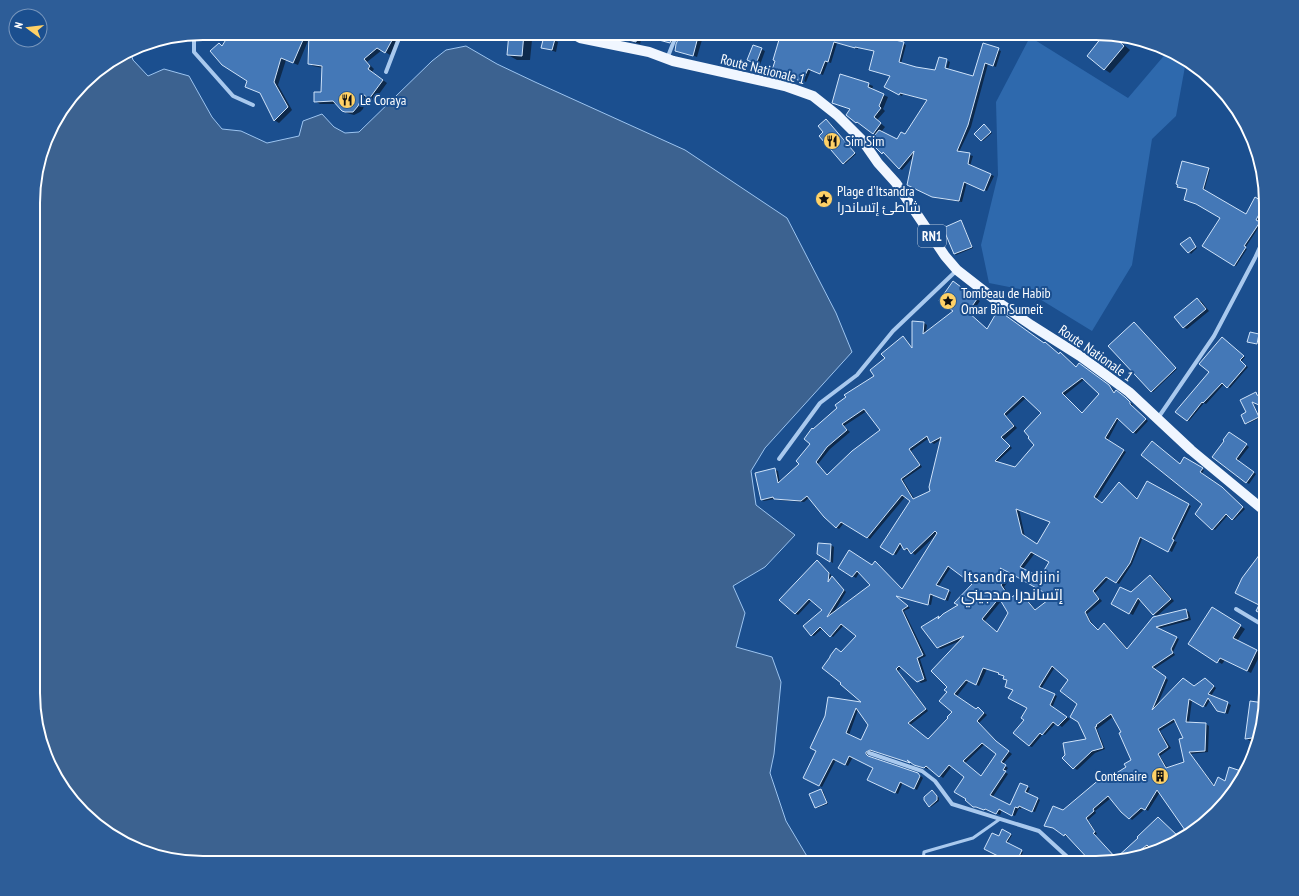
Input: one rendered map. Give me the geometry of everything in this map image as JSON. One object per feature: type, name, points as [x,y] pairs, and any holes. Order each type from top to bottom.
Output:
[{"type":"main road","name":"Route Nationale 1","points":[[590,40],[649,52],[666,59],[785,86],[813,96],[837,114],[862,140],[878,163],[896,183],[921,222],[957,270],[998,302],[1105,374],[1129,392],[1191,450],[1259,506]]},
{"type":"street","points":[[194,40],[194,52],[233,96],[253,105]]},
{"type":"street","points":[[386,72],[398,40]]},
{"type":"street","points":[[666,59],[674,40]]},
{"type":"street","points":[[1158,418],[1214,336],[1259,248]]},
{"type":"street","points":[[779,459],[820,403],[857,375],[893,331],[957,270]]},
{"type":"street","points":[[1236,609],[1259,623]]},
{"type":"street","points":[[869,753],[922,771],[935,781],[952,804],[1039,831],[1066,856]]},
{"type":"lane","points":[[924,856],[924,852],[973,838],[1000,819]]},
{"type":"shaded area","points":[[1028,40],[1035,40],[1128,98],[1164,55],[1185,67],[1176,116],[1152,139],[1132,265],[1092,331],[1025,290],[989,283],[981,245],[998,175],[996,102]]},
{"type":"shaded area","points":[[466,46],[497,64],[685,150],[787,218],[836,313],[852,352],[765,448],[751,471],[756,505],[795,535],[765,567],[733,586],[745,613],[736,647],[772,657],[781,682],[774,754],[770,773],[786,821],[807,856],[182,855],[141,844],[122,834],[96,816],[74,792],[52,755],[43,725],[40,703],[40,193],[43,171],[52,141],[62,122],[80,96],[96,80],[132,57],[133,60],[148,76],[164,69],[189,76],[212,117],[222,129],[241,131],[267,143],[299,136],[303,121],[322,114],[334,127],[345,133],[359,132],[432,61],[446,50]]},
{"type":"building","points":[[226,40],[303,40],[293,63],[281,58],[274,82],[288,107],[274,121],[260,93],[245,87],[247,81],[222,65],[210,51],[219,43],[222,46]]},
{"type":"building","points":[[309,40],[392,40],[385,53],[377,48],[364,59],[370,66],[368,69],[383,80],[369,99],[363,94],[358,106],[353,112],[342,111],[333,101],[314,102],[314,92],[321,92],[322,66],[308,64]]},
{"type":"building","points":[[508,40],[523,40],[522,56],[507,55]]},
{"type":"building","points":[[543,40],[555,40],[552,50],[541,48]]},
{"type":"building","points":[[659,40],[671,40],[670,43]]},
{"type":"building","points":[[678,40],[697,40],[693,56],[675,51]]},
{"type":"building","points":[[779,40],[895,40],[904,42],[899,62],[935,70],[939,57],[947,59],[945,68],[973,76],[983,43],[999,48],[993,66],[985,63],[968,125],[957,151],[970,153],[968,164],[991,174],[984,191],[964,182],[959,201],[932,197],[907,185],[914,151],[899,169],[870,141],[879,130],[897,139],[901,132],[905,134],[927,100],[900,93],[899,95],[884,87],[890,76],[869,70],[874,51],[855,48],[834,42],[828,62],[825,61],[820,74],[808,69],[802,82],[787,75],[786,80],[770,76],[775,61],[773,60]]},
{"type":"building","points":[[1100,40],[1119,41],[1124,46],[1104,70],[1087,56]]},
{"type":"building","points":[[753,45],[762,48],[756,64],[747,60]]},
{"type":"building","points":[[840,74],[869,83],[868,87],[884,94],[879,106],[881,108],[874,117],[881,123],[873,134],[846,115],[850,109],[832,103]]},
{"type":"building","points":[[826,119],[855,153],[843,164],[819,136],[823,132],[818,126]]},
{"type":"building","points":[[984,124],[991,132],[981,141],[974,134]]},
{"type":"building","points":[[1182,161],[1209,168],[1203,189],[1246,214],[1255,197],[1259,199],[1259,214],[1256,220],[1259,222],[1259,224],[1244,246],[1246,247],[1234,266],[1202,246],[1220,218],[1196,204],[1184,200],[1187,189],[1177,187],[1178,185],[1176,184]]},
{"type":"building","points":[[961,220],[972,247],[954,254],[943,228]]},
{"type":"building","points":[[1190,237],[1196,247],[1188,253],[1180,244]]},
{"type":"building","points":[[953,281],[977,299],[968,312],[987,329],[998,310],[1044,343],[1045,342],[1059,354],[1060,352],[1076,367],[1079,363],[1109,385],[1114,393],[1116,390],[1125,397],[1130,404],[1146,419],[1133,433],[1117,418],[1105,438],[1124,450],[1094,497],[1102,503],[1119,482],[1137,499],[1147,481],[1189,504],[1172,539],[1174,540],[1168,552],[1140,537],[1130,563],[1116,583],[1106,577],[1093,591],[1099,599],[1085,612],[1090,622],[1098,630],[1104,623],[1127,649],[1153,617],[1186,609],[1188,618],[1156,627],[1177,637],[1171,649],[1173,653],[1152,667],[1166,677],[1152,710],[1183,678],[1194,686],[1205,678],[1214,686],[1208,694],[1228,702],[1225,713],[1217,711],[1208,698],[1203,707],[1189,699],[1186,722],[1206,723],[1205,751],[1189,752],[1214,786],[1218,777],[1225,781],[1229,767],[1239,770],[1219,800],[1203,816],[1184,829],[1157,790],[1145,810],[1141,808],[1129,819],[1108,796],[1093,809],[1094,811],[1086,818],[1095,832],[1093,833],[1114,855],[1085,856],[1065,834],[1064,836],[1053,828],[1044,826],[1053,806],[1063,810],[1107,773],[1110,777],[1126,767],[1124,764],[1131,760],[1119,733],[1121,732],[1111,714],[1095,727],[1103,748],[1092,751],[1073,769],[1062,758],[1065,755],[1063,743],[1086,739],[1078,722],[1070,717],[1077,704],[1060,691],[1068,680],[1052,666],[1039,687],[1055,694],[1050,705],[1067,717],[1058,726],[1053,722],[1042,735],[1040,733],[1029,746],[1013,733],[1024,720],[1021,718],[1027,708],[1008,698],[1013,690],[1005,687],[1007,680],[1003,679],[1004,676],[983,668],[976,685],[966,680],[954,694],[976,709],[978,707],[984,713],[977,721],[996,741],[1009,751],[1001,762],[1006,765],[1003,770],[1006,771],[990,795],[1010,805],[1020,783],[1028,786],[1025,792],[1038,798],[1032,812],[1019,806],[1018,808],[1015,807],[1012,816],[999,809],[996,814],[985,809],[973,807],[965,800],[966,799],[954,792],[964,777],[949,765],[939,777],[926,766],[924,768],[914,765],[907,760],[910,763],[870,750],[866,752],[868,756],[918,773],[920,776],[914,789],[900,782],[895,793],[867,780],[873,768],[849,756],[845,765],[833,759],[819,786],[803,778],[816,751],[810,748],[825,716],[828,697],[861,702],[822,668],[836,648],[841,652],[856,636],[841,624],[830,637],[820,627],[811,636],[803,626],[822,610],[809,599],[795,614],[779,600],[817,560],[829,573],[828,582],[832,576],[844,590],[827,617],[870,585],[857,571],[852,577],[838,568],[849,550],[872,565],[875,561],[902,589],[937,533],[935,531],[911,554],[907,548],[904,550],[900,543],[893,555],[880,547],[910,501],[902,495],[867,538],[841,522],[836,528],[824,517],[807,496],[801,501],[774,499],[773,497],[761,500],[755,473],[775,468],[778,483],[799,464],[796,461],[810,444],[804,439],[812,428],[813,429],[837,408],[835,405],[846,397],[844,395],[874,376],[870,370],[885,358],[881,354],[903,336],[912,348],[912,321],[924,322],[923,334],[953,311],[939,301]],"holes":[[[1082,378],[1099,394],[1082,413],[1062,393]],[[1023,396],[1041,413],[1024,431],[1034,445],[1015,467],[995,461],[1010,446],[1001,437],[1014,426],[1004,414]],[[864,409],[880,430],[852,451],[827,475],[816,462],[827,447],[847,430],[842,424]],[[927,436],[930,443],[941,437],[929,487],[930,491],[913,499],[901,479],[920,465],[909,449]],[[1016,509],[1050,522],[1037,544],[1022,534]],[[1031,552],[1049,562],[1040,577],[1020,567]],[[948,566],[972,584],[954,603],[958,605],[943,614],[938,619],[939,616],[921,627],[937,648],[964,636],[931,671],[947,687],[944,690],[947,692],[939,701],[952,712],[928,739],[908,723],[926,709],[896,669],[899,666],[917,682],[924,679],[917,658],[923,655],[902,610],[908,606],[896,596],[928,605],[930,594],[945,600],[949,590],[936,585]],[[1000,568],[1052,597],[1035,610],[1020,592],[1010,598],[1001,585],[1007,576]],[[999,598],[1008,613],[997,632],[982,619]],[[856,708],[868,725],[861,740],[846,733]],[[1174,719],[1183,738],[1179,739],[1184,762],[1166,768],[1158,754],[1168,747],[1158,729]],[[982,743],[996,754],[981,776],[963,761]]]},
{"type":"building","points":[[1197,298],[1206,309],[1183,328],[1174,317]]},
{"type":"building","points":[[1134,322],[1176,368],[1151,392],[1108,346]]},
{"type":"building","points":[[1250,332],[1259,334],[1257,344],[1247,342]]},
{"type":"building","points":[[1222,337],[1244,356],[1240,360],[1246,366],[1227,388],[1222,383],[1203,403],[1202,402],[1187,421],[1175,412],[1209,372],[1199,364]]},
{"type":"building","points":[[1256,392],[1259,396],[1259,405],[1252,402],[1259,417],[1245,424],[1241,415],[1246,412],[1240,400]]},
{"type":"building","points":[[1229,432],[1247,444],[1236,459],[1254,472],[1246,483],[1212,457]]},
{"type":"building","points":[[1152,441],[1180,464],[1184,457],[1203,468],[1200,472],[1222,487],[1243,507],[1232,520],[1226,514],[1212,530],[1195,514],[1202,504],[1141,455]]},
{"type":"building","points":[[818,543],[831,544],[830,562],[817,554]]},
{"type":"building","points":[[1259,555],[1259,605],[1235,593],[1242,578]]},
{"type":"building","points":[[1150,575],[1171,599],[1153,615],[1138,598],[1129,614],[1111,604],[1120,587],[1131,592]]},
{"type":"building","points":[[1259,605],[1259,612],[1256,611]]},
{"type":"building","points":[[1212,607],[1241,625],[1233,638],[1257,650],[1247,671],[1220,658],[1217,663],[1188,644]]},
{"type":"building","points":[[1250,701],[1259,702],[1256,725],[1252,738],[1245,739]]},
{"type":"building","points":[[821,789],[827,803],[815,808],[809,794]]},
{"type":"building","points":[[932,790],[937,796],[937,800],[929,807],[924,800],[924,797]]},
{"type":"building","points":[[1158,817],[1176,834],[1158,844],[1149,847],[1147,845],[1142,849],[1120,854]]},
{"type":"building","points":[[1002,829],[1011,834],[1006,842],[1022,850],[1019,856],[998,856],[984,849],[992,833],[999,836]]},
{"type":"place","name":"Le Coraya","points":[[347,100]]},
{"type":"place","name":"Sim Sim","points":[[832,141]]},
{"type":"place","name":"Plage d'Itsandra شاطئ إتساندرا","points":[[824,199]]},
{"type":"place","name":"Tombeau de Habib Omar Bin Sumeit","points":[[948,301]]},
{"type":"place","name":"Contenaire","points":[[1160,776]]},
{"type":"district","name":"Itsandra Mdjini إتساندرا مدجيني","points":[[1012,585]]}]
